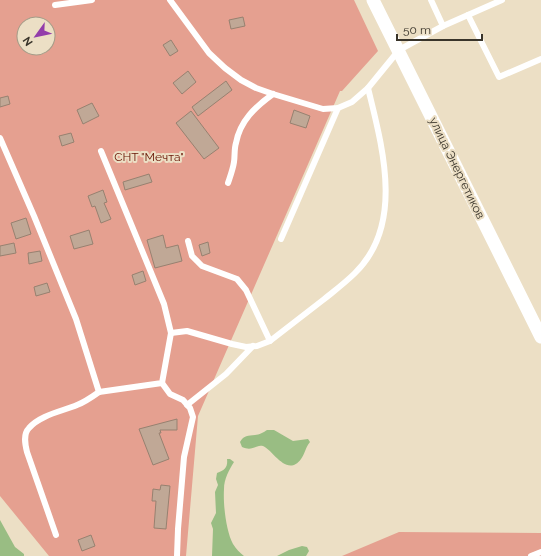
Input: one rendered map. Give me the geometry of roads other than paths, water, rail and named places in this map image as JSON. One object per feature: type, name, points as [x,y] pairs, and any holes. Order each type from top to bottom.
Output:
[{"type":"street","name":"улица Энергетиков","points":[[373,0],[541,337]]},
{"type":"lane","points":[[54,5],[92,0]]},
{"type":"lane","points":[[170,0],[209,53],[225,68],[246,82],[273,94],[323,109],[338,108],[352,102],[368,88],[399,50],[442,26],[502,0]]},
{"type":"lane","points":[[431,0],[442,26]]},
{"type":"lane","points":[[468,15],[499,77],[541,59]]},
{"type":"lane","points":[[171,333],[187,331],[246,347],[270,341],[356,272],[370,255],[379,234],[386,194],[385,165],[368,88]]},
{"type":"lane","points":[[228,184],[234,164],[235,144],[240,130],[248,116],[259,104],[273,94]]},
{"type":"lane","points":[[281,239],[338,108]]},
{"type":"lane","points":[[0,138],[76,319],[99,392]]},
{"type":"lane","points":[[101,151],[164,304],[171,333],[162,383],[170,394],[183,400],[188,405],[193,417],[184,457],[177,556]]},
{"type":"lane","points":[[188,241],[192,256],[202,266],[237,279],[246,290],[270,341]]},
{"type":"lane","points":[[188,405],[226,374],[253,346]]},
{"type":"lane","points":[[56,535],[26,452],[25,440],[28,428],[55,412],[85,402],[99,392],[162,383]]},
{"type":"lane","points":[[531,556],[541,552]]},
{"type":"park label","name":"СНТ \"Мечта\"","points":[[149,157]]}]
